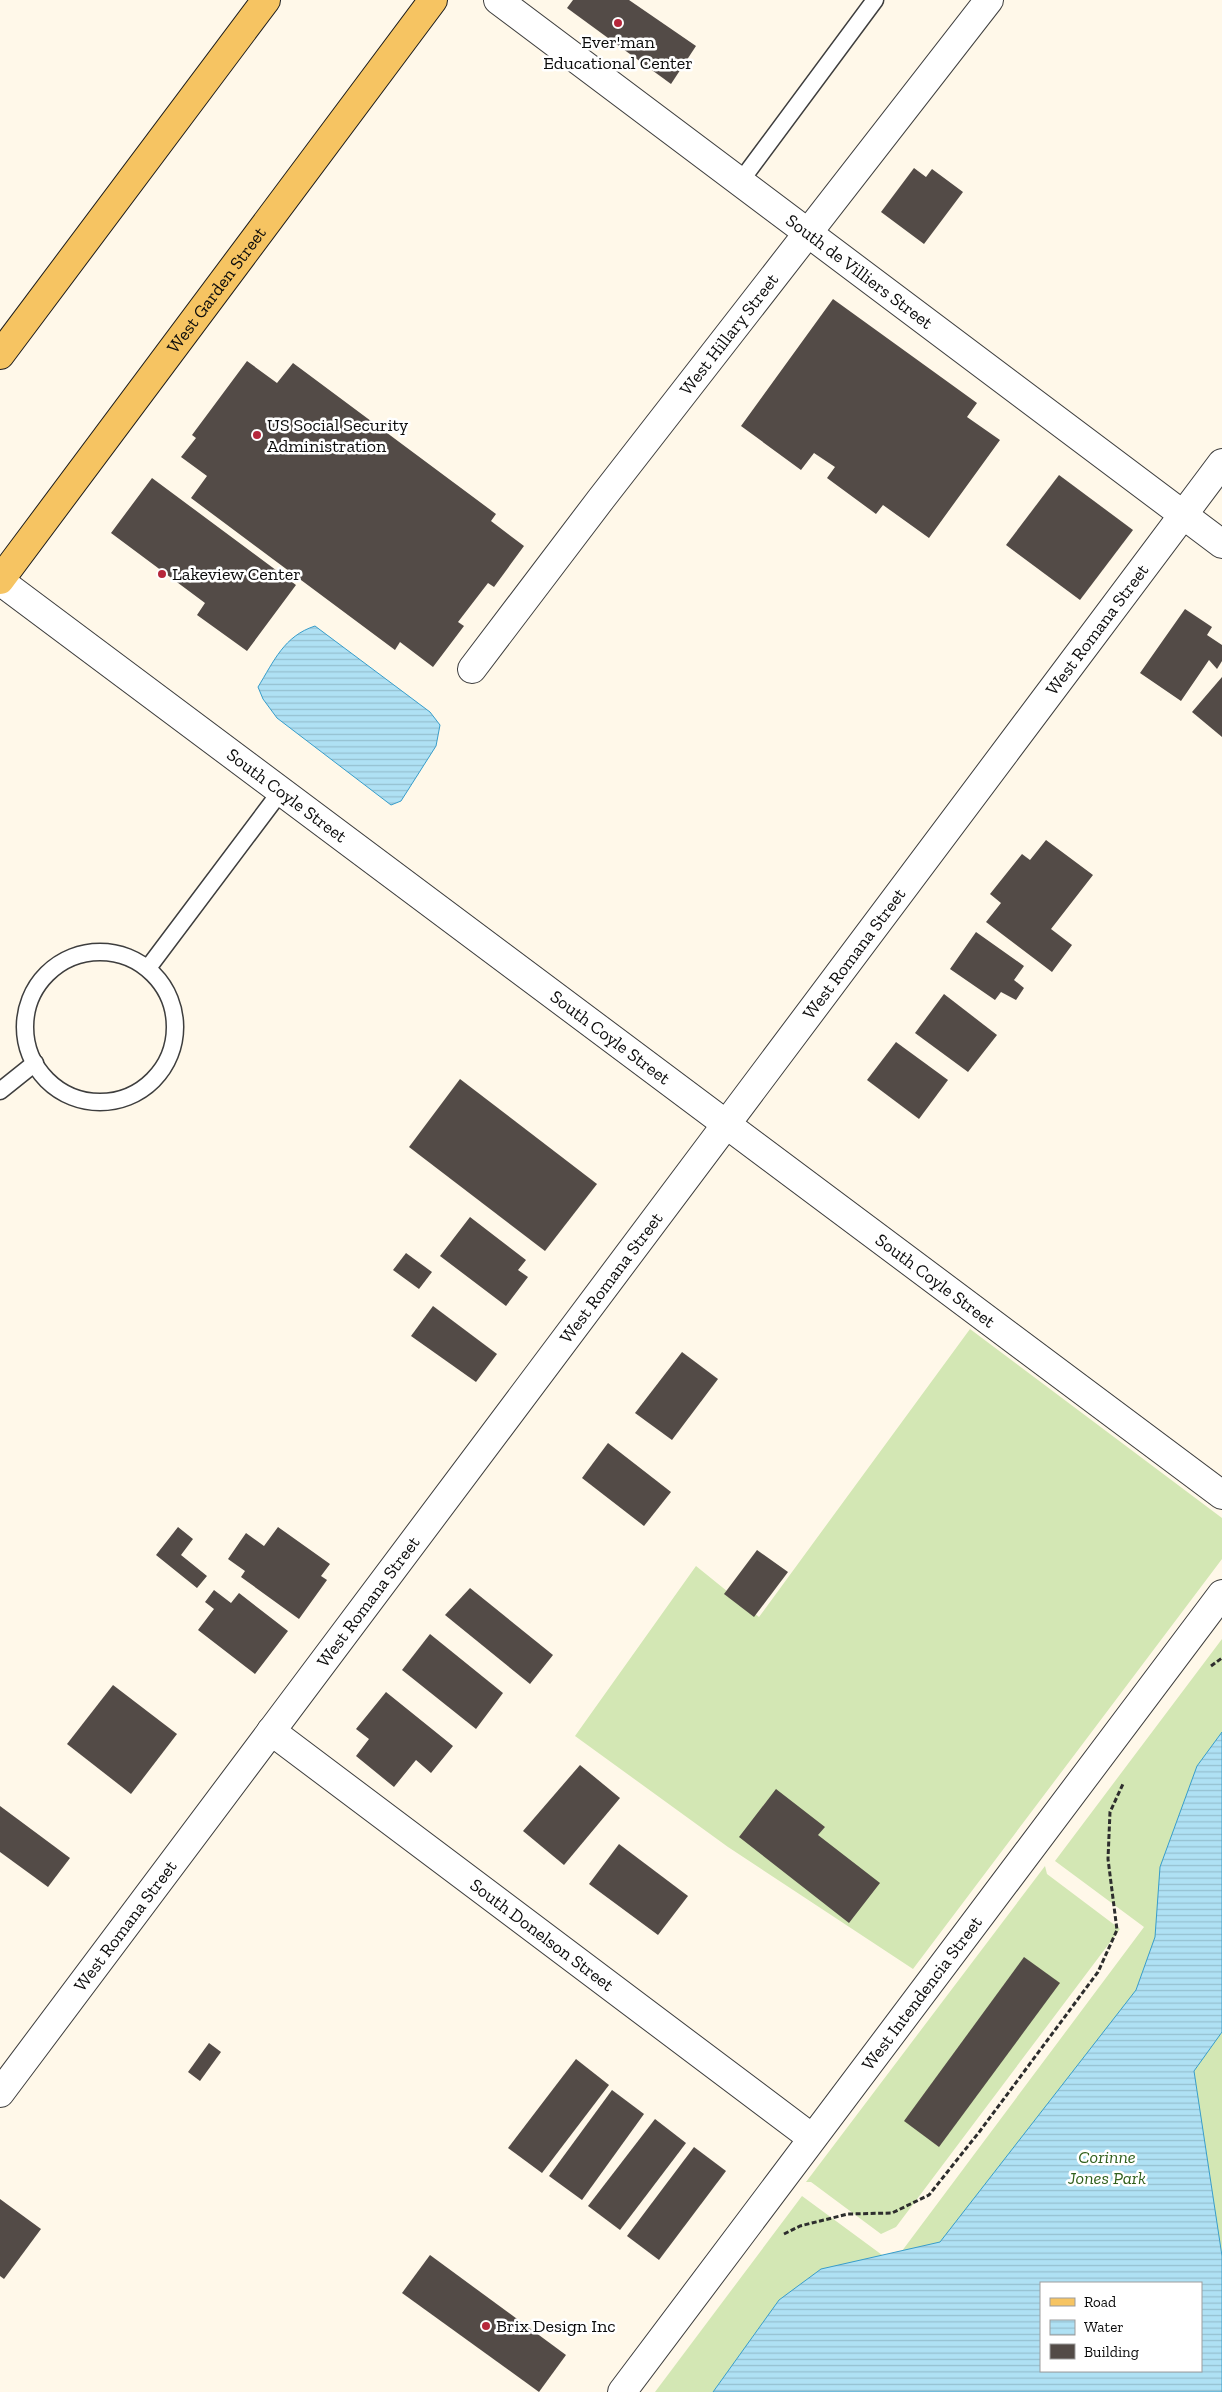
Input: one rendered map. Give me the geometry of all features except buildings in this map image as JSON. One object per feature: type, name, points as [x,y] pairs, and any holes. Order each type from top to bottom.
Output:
[{"type":"main road","points":[[0,355],[266,0]]},
{"type":"main road","name":"West Garden Street","points":[[0,581],[433,0]]},
{"type":"street","name":"South de Villiers Street","points":[[498,0],[1222,544]]},
{"type":"street","name":"West Hillary Street","points":[[472,670],[989,0]]},
{"type":"street","name":"West Romana Street","points":[[0,2093],[1222,463]]},
{"type":"street","name":"South Coyle Street","points":[[0,581],[1222,1495]]},
{"type":"street","name":"West Intendencia Street","points":[[622,2392],[1222,1594]]},
{"type":"street","name":"South Donelson Street","points":[[271,1732],[812,2138]]},
{"type":"lane","points":[[740,182],[875,0]]},
{"type":"lane","points":[[148,968],[281,791]]},
{"type":"lane","points":[[103,951],[127,955],[148,968],[165,987],[174,1011],[175,1036],[168,1061],[152,1082],[131,1096],[106,1102],[80,1100],[56,1089],[38,1071],[35,1063],[28,1049],[24,1025],[29,1002],[40,980],[58,964],[80,954],[103,951]]},
{"type":"lane","points":[[0,1091],[35,1063]]},
{"type":"path","points":[[1209,1668],[1222,1658]]},
{"type":"path","points":[[783,2234],[800,2226],[848,2214],[892,2213],[929,2195],[980,2131],[1098,1972],[1117,1930],[1108,1859],[1110,1812],[1125,1780]]},
{"type":"green space","points":[[970,1329],[1222,1518],[1222,1559],[913,1969],[728,1847],[575,1736],[696,1566],[759,1617]]},
{"type":"green space","name":"Corinne Jones Park","points":[[1222,1639],[1222,2392],[655,2392],[802,2196],[893,2263],[1144,1927],[1055,1861]]},
{"type":"green space","points":[[1045,1866],[1047,1874],[1120,1929],[896,2227],[881,2234],[811,2182],[806,2182]]},
{"type":"water","points":[[315,626],[430,712],[440,725],[436,746],[401,801],[391,805],[277,718],[263,699],[258,687],[281,650],[295,636]]},
{"type":"water","name":"Corinne Jones Park","points":[[1222,1732],[1222,2032],[1194,2071],[1222,2256],[1222,2392],[713,2392],[779,2300],[821,2269],[940,2242],[1136,1990],[1155,1937],[1160,1867],[1197,1766]]},
{"type":"place","name":"Ever'man Educational Center","points":[[618,23]]},
{"type":"place","name":"US Social Security Administration","points":[[257,435]]},
{"type":"place","name":"Lakeview Center","points":[[162,574]]},
{"type":"place","name":"Brix Design Inc","points":[[486,2326]]}]
